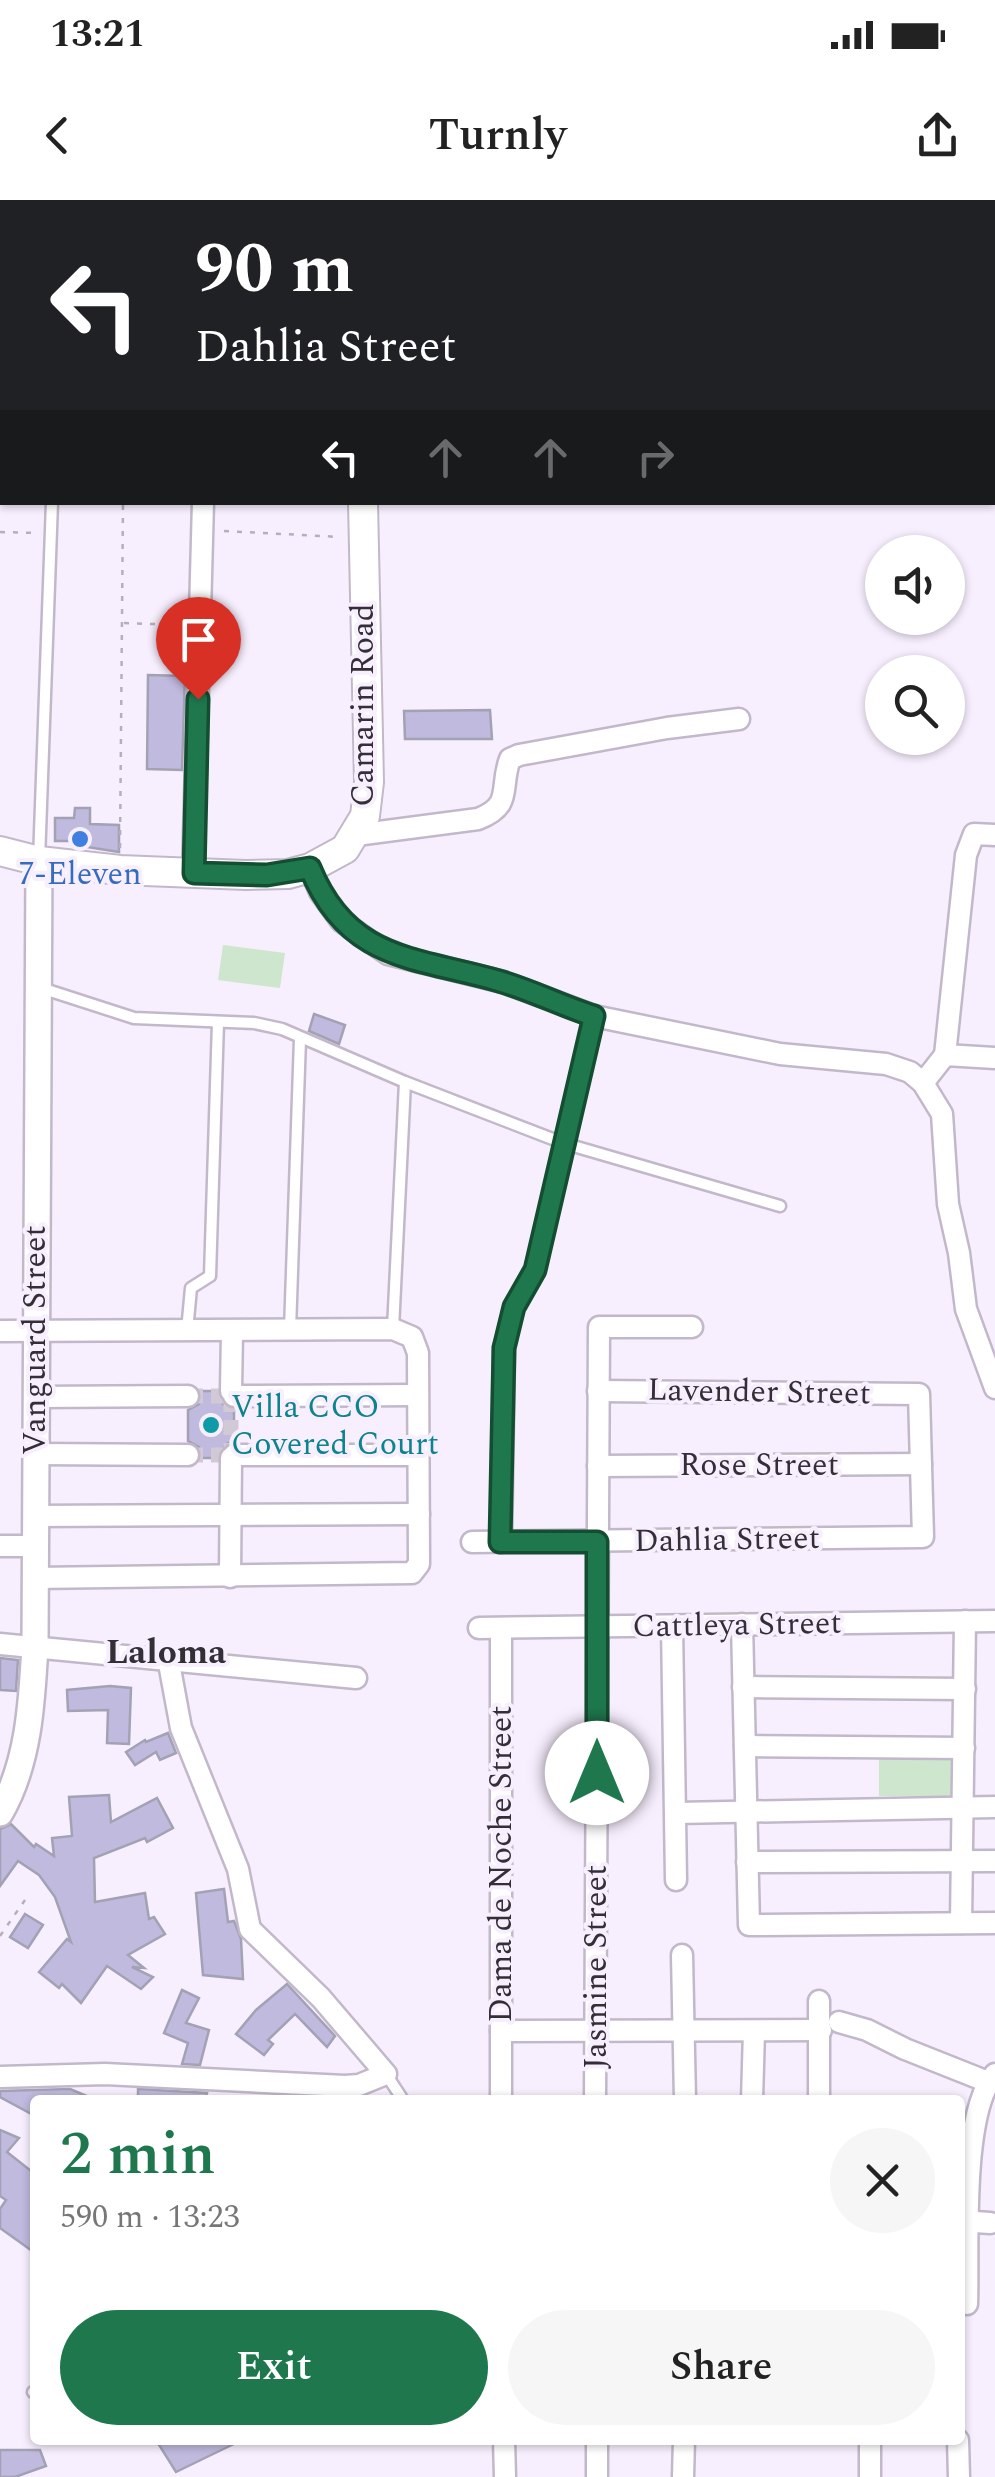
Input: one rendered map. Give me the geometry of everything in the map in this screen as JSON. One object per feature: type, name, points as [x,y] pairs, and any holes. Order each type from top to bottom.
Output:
[{"type":"main road","name":"Camarin Road","points":[[0,850],[39,861],[120,870],[267,875],[310,868],[345,849],[364,816],[369,782],[362,505]]},
{"type":"street","points":[[194,873],[203,505]]},
{"type":"street","points":[[356,835],[491,814],[501,804],[510,759],[519,755],[739,719]]},
{"type":"street","points":[[923,1083],[945,1055],[966,855],[974,834],[995,834]]},
{"type":"street","name":"Vanguard Street","points":[[0,1813],[14,1786],[22,1756],[35,1645],[39,861]]},
{"type":"street","points":[[310,868],[320,892],[340,921],[388,954],[503,982],[594,1016],[780,1054],[886,1064],[910,1072],[923,1083],[942,1114],[948,1204],[966,1309],[995,1388]]},
{"type":"street","points":[[945,1055],[995,1058]]},
{"type":"street","name":"Jasmine Street","points":[[595,2095],[599,1327],[692,1327]]},
{"type":"street","points":[[0,1331],[393,1329],[412,1337],[418,1354],[420,1564],[412,1573],[35,1578]]},
{"type":"street","points":[[232,1331],[233,1393],[416,1395]]},
{"type":"street","points":[[500,1542],[504,1348]]},
{"type":"street","name":"Lavender Street","points":[[598,1391],[919,1394],[921,1464]]},
{"type":"street","points":[[35,1397],[188,1396]]},
{"type":"street","points":[[35,1454],[188,1455]]},
{"type":"street","points":[[230,1577],[232,1456],[417,1455]]},
{"type":"street","name":"Dahlia Street","points":[[472,1542],[923,1537],[921,1464]]},
{"type":"street","name":"Rose Street","points":[[598,1466],[921,1464]]},
{"type":"street","points":[[35,1516],[419,1514]]},
{"type":"street","points":[[0,1546],[35,1546]]},
{"type":"street","points":[[960,1924],[966,1621]]},
{"type":"street","name":"Cattleya Street","points":[[490,1628],[995,1621]]},
{"type":"street","points":[[742,1624],[749,1926],[995,1923]]},
{"type":"street","points":[[672,1626],[676,1880]]},
{"type":"street","name":"Dama de Noche Street","points":[[490,1628],[501,2095]]},
{"type":"street","points":[[0,1644],[356,1678]]},
{"type":"street","points":[[0,2077],[105,2074],[341,2093],[386,2074],[322,1998],[250,1929],[238,1869],[181,1728],[168,1658]]},
{"type":"street","points":[[743,1687],[965,1689]]},
{"type":"street","points":[[744,1746],[964,1748]]},
{"type":"street","points":[[677,1813],[995,1807]]},
{"type":"street","points":[[747,1862],[995,1862]]},
{"type":"street","points":[[682,1956],[685,2095]]},
{"type":"street","points":[[818,2001],[830,2026],[820,2095]]},
{"type":"street","points":[[500,2031],[754,2031],[830,2026],[867,2030],[904,2049],[991,2078],[972,2128],[973,2221],[967,2304]]},
{"type":"street","points":[[752,2095],[754,2031]]},
{"type":"street","points":[[504,2445],[504,2477]]},
{"type":"street","points":[[597,2445],[597,2477]]},
{"type":"street","points":[[683,2477],[684,2445]]},
{"type":"street","points":[[870,2445],[870,2477]]},
{"type":"street","points":[[958,2445],[959,2477]]},
{"type":"lane","points":[[39,861],[52,505]]},
{"type":"lane","points":[[37,987],[134,1018],[282,1029],[300,1040],[562,1143],[780,1206]]},
{"type":"lane","points":[[504,1348],[514,1307],[535,1270],[594,1016]]},
{"type":"lane","points":[[187,1332],[191,1288],[210,1276],[218,1022]]},
{"type":"lane","points":[[290,1331],[300,1040]]},
{"type":"lane","points":[[393,1329],[405,1082]]},
{"type":"lane","points":[[386,2074],[400,2095]]},
{"type":"path","points":[[120,870],[123,505]]},
{"type":"path","points":[[202,530],[362,538]]},
{"type":"path","points":[[0,532],[51,533]]},
{"type":"path","points":[[122,623],[200,626]]},
{"type":"path","points":[[0,1936],[25,1900]]},
{"type":"green space","points":[[223,945],[285,953],[280,988],[218,980]]},
{"type":"green space","points":[[879,1759],[952,1759],[951,1796],[879,1796]]},
{"type":"building","points":[[148,675],[185,676],[182,770],[147,769]]},
{"type":"building","points":[[490,710],[492,739],[405,739],[404,711]]},
{"type":"building","points":[[75,808],[90,808],[90,824],[119,825],[119,852],[74,845],[74,841],[55,841],[55,818],[74,818]]},
{"type":"building","points":[[314,1014],[345,1025],[339,1044],[309,1031]]},
{"type":"building","name":"Villa CCO Covered Court","points":[[201,1391],[217,1391],[223,1404],[234,1410],[234,1441],[226,1444],[217,1458],[201,1458],[199,1447],[188,1441],[188,1410],[199,1404]]},
{"type":"building","points":[[0,1658],[18,1660],[16,1691],[0,1690]]},
{"type":"building","points":[[131,1688],[129,1744],[107,1743],[108,1710],[68,1711],[67,1690]]},
{"type":"building","points":[[168,1733],[176,1753],[160,1760],[156,1752],[135,1765],[126,1752],[145,1740]]},
{"type":"building","points":[[109,1795],[111,1822],[157,1798],[173,1828],[147,1842],[145,1838],[94,1858],[95,1902],[145,1893],[149,1919],[154,1917],[165,1934],[128,1955],[144,1968],[132,1967],[153,1977],[141,1989],[107,1966],[81,2003],[62,1984],[59,1988],[39,1972],[67,1939],[71,1942],[55,1897],[39,1875],[18,1861],[0,1886],[0,1829],[11,1824],[34,1847],[36,1844],[54,1856],[52,1838],[72,1836],[69,1797]]},
{"type":"building","points":[[224,1889],[228,1922],[234,1921],[241,1939],[243,1979],[203,1975],[196,1893]]},
{"type":"building","points":[[25,1914],[43,1925],[28,1948],[10,1937]]},
{"type":"building","points":[[287,1984],[335,2036],[327,2047],[295,2014],[268,2040],[273,2044],[264,2055],[236,2034],[256,2010]]},
{"type":"building","points":[[182,1990],[199,1998],[186,2023],[209,2030],[200,2065],[182,2064],[188,2043],[164,2033]]},
{"type":"building","points":[[70,2089],[84,2095],[30,2095],[30,2113],[0,2097],[0,2091]]},
{"type":"building","points":[[138,2089],[207,2093],[206,2095],[138,2095]]},
{"type":"building","points":[[0,2130],[19,2138],[7,2152],[30,2170],[30,2249],[0,2228],[0,2209],[6,2200],[0,2196]]},
{"type":"building","points":[[159,2445],[232,2445],[176,2472]]},
{"type":"building","points":[[0,2450],[40,2450],[46,2466],[15,2477],[0,2477]]},
{"type":"tunnel","points":[[231,1391],[231,1458]]},
{"type":"tunnel","points":[[188,1396],[234,1396]]},
{"type":"tunnel","points":[[188,1455],[234,1455]]},
{"type":"place","name":"7-Eleven","points":[[80,839]]},
{"type":"place","name":"Villa CCO Covered Court","points":[[211,1425]]},
{"type":"district","name":"Laloma","points":[[166,1652]]},
{"type":"route","points":[[198,699],[194,873],[267,875],[310,868],[328,907],[340,921],[388,954],[503,982],[594,1016],[535,1270],[514,1307],[504,1348],[500,1542],[597,1542],[597,1773]]}]
